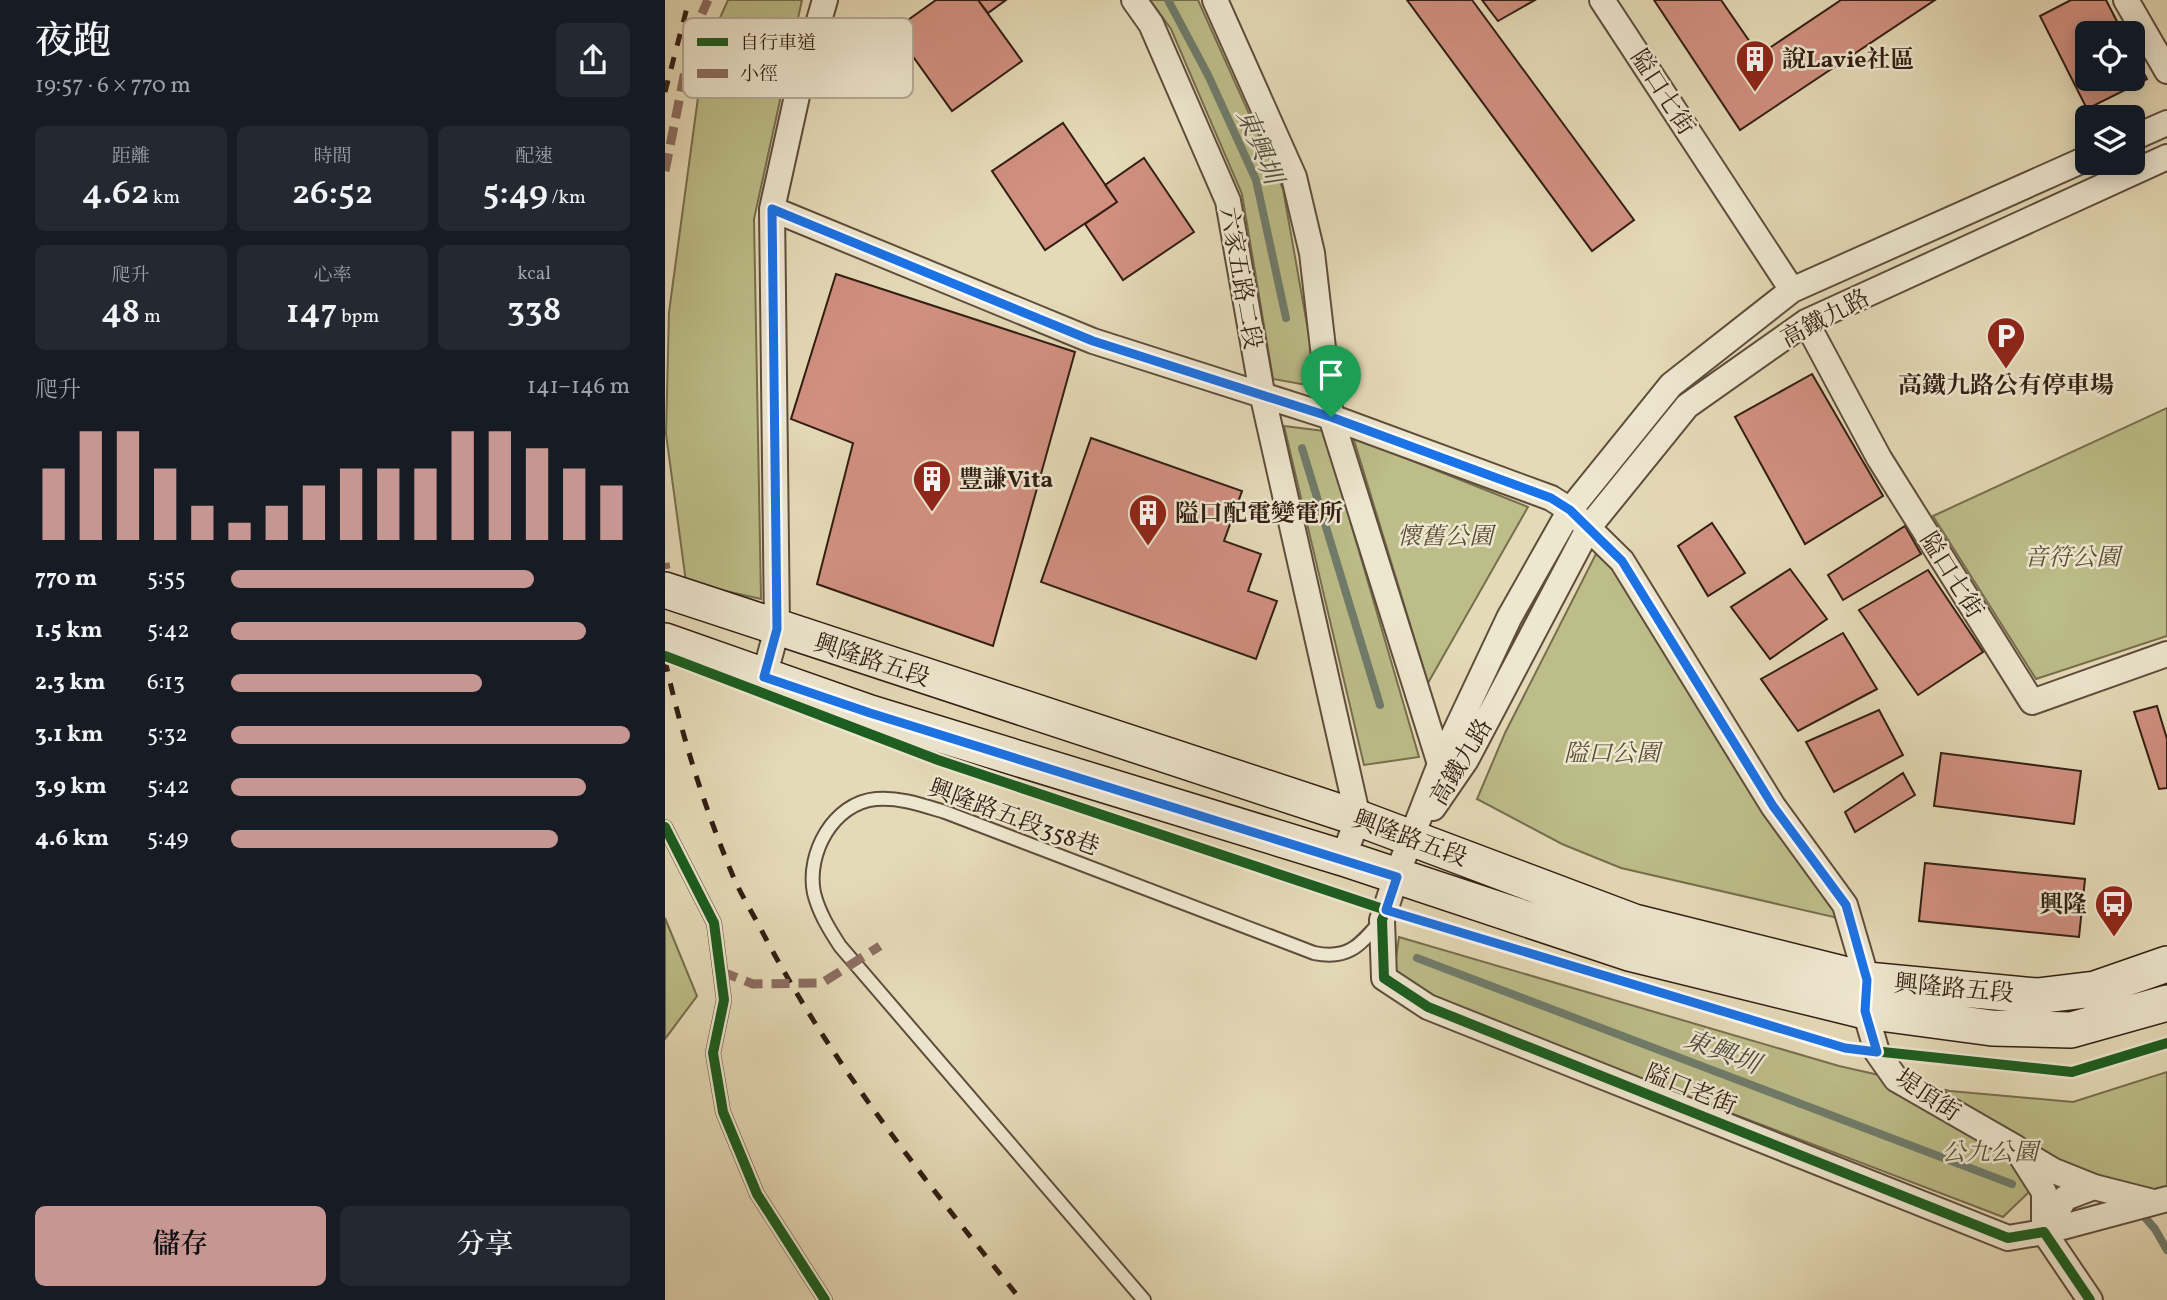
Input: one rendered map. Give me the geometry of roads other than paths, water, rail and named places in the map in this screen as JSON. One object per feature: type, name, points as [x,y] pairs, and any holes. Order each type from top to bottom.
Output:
[{"type":"street","points":[[820,18],[825,0]]},
{"type":"street","name":"六家五路二段","points":[[1133,0],[1151,24],[1228,201],[1262,394],[1358,818]]},
{"type":"street","points":[[1215,0],[1294,177],[1312,253],[1331,417],[1440,764]]},
{"type":"street","name":"隘口七街","points":[[1602,0],[1792,290]]},
{"type":"street","points":[[2126,0],[2167,71]]},
{"type":"street","points":[[764,677],[777,629],[772,209],[797,98]]},
{"type":"street","points":[[2145,133],[2167,123]]},
{"type":"street","name":"高鐵九路","points":[[1413,838],[1466,760],[1589,527],[1687,406],[1806,322],[2167,157]]},
{"type":"street","name":"高鐵九路","points":[[1413,838],[1440,764],[1509,618],[1570,510],[1671,385],[1792,290],[2075,164]]},
{"type":"street","name":"堤頂街","points":[[772,209],[1093,341],[1331,417],[1551,498],[1570,510],[1622,561],[1766,795],[1846,905],[1877,1052],[1896,1079],[2016,1148],[2044,1192],[2045,1232]]},
{"type":"street","name":"隘口七街","points":[[1806,322],[1879,458],[2032,702],[2167,654]]},
{"type":"street","name":"興隆路五段","points":[[665,590],[1358,818],[1634,922],[1866,995],[1993,1028],[2071,1030],[2167,1003]]},
{"type":"street","name":"興隆路五段","points":[[665,641],[870,713],[1343,858],[1629,953],[1866,995],[2037,996],[2095,989],[2167,964]]},
{"type":"street","points":[[1343,858],[1358,818]]},
{"type":"street","name":"隘口老街","points":[[1413,838],[1384,915],[1384,978],[1428,1007],[2008,1238],[2045,1232],[2162,1201]]},
{"type":"street","name":"隘口老街","points":[[2016,1148],[2055,1171],[2094,1186],[2162,1201]]},
{"type":"street","points":[[2090,1300],[2045,1232],[2065,1198],[2094,1186]]},
{"type":"lane","name":"興隆路五段358巷","points":[[1144,1300],[841,946],[823,918],[814,891],[813,864],[821,841],[833,822],[851,808],[873,799],[905,800],[944,812],[1314,953],[1341,955],[1352,950],[1384,915]]},
{"type":"lane","points":[[665,827],[714,923],[724,1000],[713,1053],[723,1112],[757,1194],[825,1300]]},
{"type":"waterway","name":"東興圳","points":[[1168,0],[1208,75],[1256,180],[1286,318]]},
{"type":"waterway","name":"東興圳","points":[[1302,448],[1380,705]]},
{"type":"waterway","name":"東興圳","points":[[1417,958],[2012,1184]]},
{"type":"waterway","name":"東興圳","points":[[2141,1213],[2155,1229],[2167,1250]]},
{"type":"railway","points":[[684,18],[689,0]]},
{"type":"railway","points":[[665,92],[683,23]]},
{"type":"railway","points":[[665,660],[686,742],[722,850],[737,884],[792,986],[884,1125],[1021,1300]]},
{"type":"place","name":"說Lavie社區","points":[[1755,93]]},
{"type":"place","name":"高鐵九路公有停車場","points":[[2006,370]]},
{"type":"place","name":"豐謙Vita","points":[[932,513]]},
{"type":"place","name":"隘口配電變電所","points":[[1148,547]]},
{"type":"place","name":"興隆","points":[[2114,938]]},
{"type":"park label","name":"懷舊公園","points":[[1445,536]]},
{"type":"park label","name":"音符公園","points":[[2072,557]]},
{"type":"park label","name":"隘口公園","points":[[1612,753]]},
{"type":"park label","name":"公九公園","points":[[1990,1152]]}]
